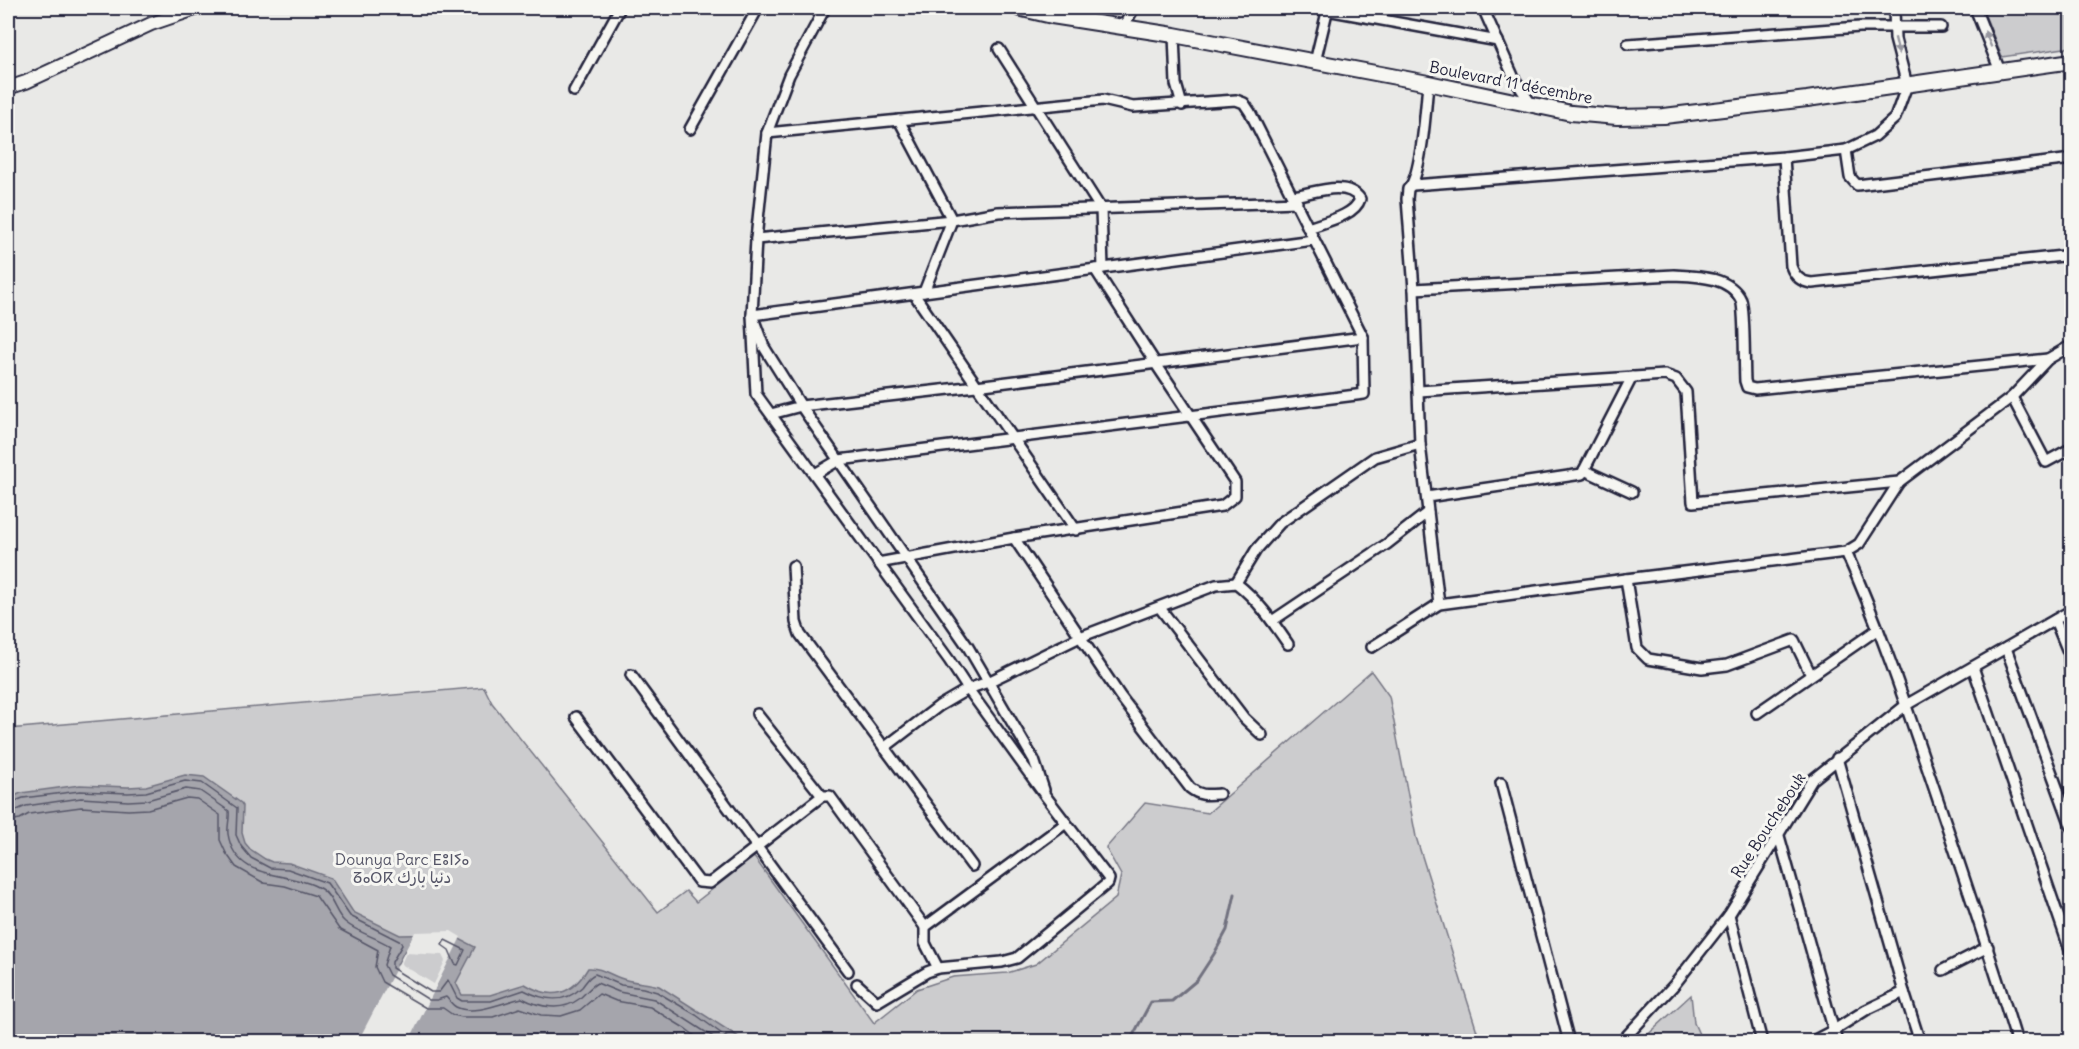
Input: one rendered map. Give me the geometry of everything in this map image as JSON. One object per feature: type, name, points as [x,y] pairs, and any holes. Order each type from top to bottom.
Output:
[{"type":"main road","name":"Boulevard 11 décembre","points":[[1018,8],[1428,83],[1571,113],[1617,117],[1664,116],[2072,61]]},
{"type":"street","points":[[8,88],[26,82],[151,24],[198,8]]},
{"type":"street","points":[[574,91],[620,8]]},
{"type":"street","points":[[690,129],[758,8]]},
{"type":"street","points":[[825,8],[789,75],[767,133],[756,239],[752,315],[756,394],[1047,798],[1108,876],[1108,883],[1017,958],[992,963],[938,968],[927,972],[877,1002],[857,984]]},
{"type":"street","points":[[1123,27],[1134,8]]},
{"type":"street","points":[[1316,8],[1498,41]]},
{"type":"street","points":[[1483,8],[1514,78],[1532,104]]},
{"type":"street","points":[[1439,604],[1420,444],[1408,189],[1413,185],[1784,157],[1846,150],[1875,136],[1895,118],[1907,85],[1893,26],[1893,8]]},
{"type":"street","points":[[1975,8],[2000,71]]},
{"type":"street","points":[[1315,62],[1328,9]]},
{"type":"street","points":[[1628,44],[1860,27],[1941,27]]},
{"type":"street","points":[[1174,35],[1176,84],[1182,105]]},
{"type":"street","points":[[878,563],[1014,538],[1222,506],[1235,496],[1235,482],[1156,364],[1099,268],[1101,209],[999,49]]},
{"type":"street","points":[[1413,185],[1421,151],[1428,83]]},
{"type":"street","points":[[767,133],[1103,100],[1133,107],[1236,100],[1244,103],[1295,199],[1313,240],[1363,338],[1364,394],[839,460],[815,474]]},
{"type":"street","points":[[899,120],[952,220]]},
{"type":"street","points":[[1846,150],[1850,177],[1857,185],[2072,159]]},
{"type":"street","points":[[1784,157],[1791,266],[1795,275],[1803,281],[1812,283],[2072,255]]},
{"type":"street","points":[[756,239],[952,220],[998,212],[1295,199],[1340,188],[1356,193],[1360,199],[1358,206],[1350,212],[1308,228]]},
{"type":"street","points":[[919,293],[952,220]]},
{"type":"street","points":[[752,315],[1313,240]]},
{"type":"street","points":[[1414,290],[1674,276],[1714,279],[1733,289],[1742,302],[1745,381],[1747,387],[1755,389],[2048,359]]},
{"type":"street","points":[[919,293],[976,386],[1076,530]]},
{"type":"street","points":[[752,315],[764,347],[801,406],[968,647],[1034,760],[1047,798]]},
{"type":"street","points":[[771,414],[801,406],[1363,338]]},
{"type":"street","points":[[1372,647],[1439,604],[1846,552],[1859,544],[1899,482],[2012,398],[2048,359],[2072,345]]},
{"type":"street","points":[[1419,391],[1665,375],[1676,379],[1686,392],[1693,502],[1899,482]]},
{"type":"street","points":[[1427,497],[1582,474],[1632,377]]},
{"type":"street","points":[[2012,398],[2046,462],[2072,448]]},
{"type":"street","points":[[1236,583],[1256,550],[1280,523],[1375,457],[1420,444]]},
{"type":"street","points":[[1584,470],[1632,492]]},
{"type":"street","points":[[1272,621],[1387,544],[1428,512]]},
{"type":"street","points":[[1014,538],[1120,696],[1190,788],[1197,794],[1219,794]]},
{"type":"street","points":[[1846,552],[1868,600],[1906,705],[1988,947],[2017,1041]]},
{"type":"street","points":[[793,566],[796,622],[800,634],[972,866]]},
{"type":"street","points":[[1626,579],[1637,648],[1648,659],[1702,668],[1727,665],[1794,640],[1811,675]]},
{"type":"street","points":[[884,748],[939,706],[968,689],[988,682],[1080,637],[1216,585],[1236,583],[1244,589],[1272,621],[1288,644]]},
{"type":"street","points":[[1160,608],[1244,718],[1262,735]]},
{"type":"street","name":"Rue Bouchebouk","points":[[1621,1041],[1674,985],[1729,915],[1812,780],[1906,705],[2072,610]]},
{"type":"street","points":[[2055,620],[2071,662],[2072,701]]},
{"type":"street","points":[[1757,713],[1878,630]]},
{"type":"street","points":[[2006,648],[2072,828]]},
{"type":"street","points":[[1973,668],[2072,956]]},
{"type":"street","points":[[631,675],[848,971]]},
{"type":"street","points":[[757,714],[822,796]]},
{"type":"street","points":[[576,717],[699,882],[710,883],[822,796],[830,796],[925,927],[925,942],[938,968]]},
{"type":"street","points":[[1837,758],[1920,1041]]},
{"type":"street","points":[[1501,783],[1569,1041]]},
{"type":"street","points":[[925,927],[1066,823]]},
{"type":"street","points":[[1779,836],[1837,1041]]},
{"type":"street","points":[[1729,915],[1762,1041]]},
{"type":"street","points":[[1943,970],[1988,947]]},
{"type":"street","points":[[1811,1041],[1904,992]]},
{"type":"green space","points":[[1982,8],[2071,8],[2071,47],[2002,57]]},
{"type":"green space","name":"Dounya Parc ⴹⵓⵏⵢⴰ ⵒⴰⵔⴽ دنيا بارك","points":[[1371,671],[1389,696],[1416,837],[1480,1041],[8,1042],[8,729],[484,687],[492,703],[658,912],[686,891],[696,902],[754,857],[874,1023],[917,989],[953,977],[1007,973],[1036,964],[1116,898],[1121,875],[1106,848],[1145,803],[1208,813]]},
{"type":"green space","points":[[1691,995],[1694,1023],[1702,1041],[1641,1041]]},
{"type":"water","points":[[185,775],[204,777],[241,803],[243,806],[242,833],[245,843],[265,859],[272,862],[289,863],[331,878],[353,912],[400,935],[450,934],[475,947],[456,983],[462,995],[490,995],[525,984],[553,994],[575,984],[588,968],[597,969],[625,980],[659,986],[745,1041],[8,1042],[8,799],[21,793],[80,785],[146,786]],"holes":[[[405,950],[444,953],[448,961],[435,988],[397,965]]]},
{"type":"pier","points":[[451,931],[461,937],[409,1041],[358,1041],[415,932]],"holes":[[[406,953],[442,955],[445,961],[434,984],[401,964]]]},
{"type":"waterway","points":[[1124,1042],[1131,1039],[1151,1002],[1172,1001],[1197,980],[1227,930],[1235,894]]}]
